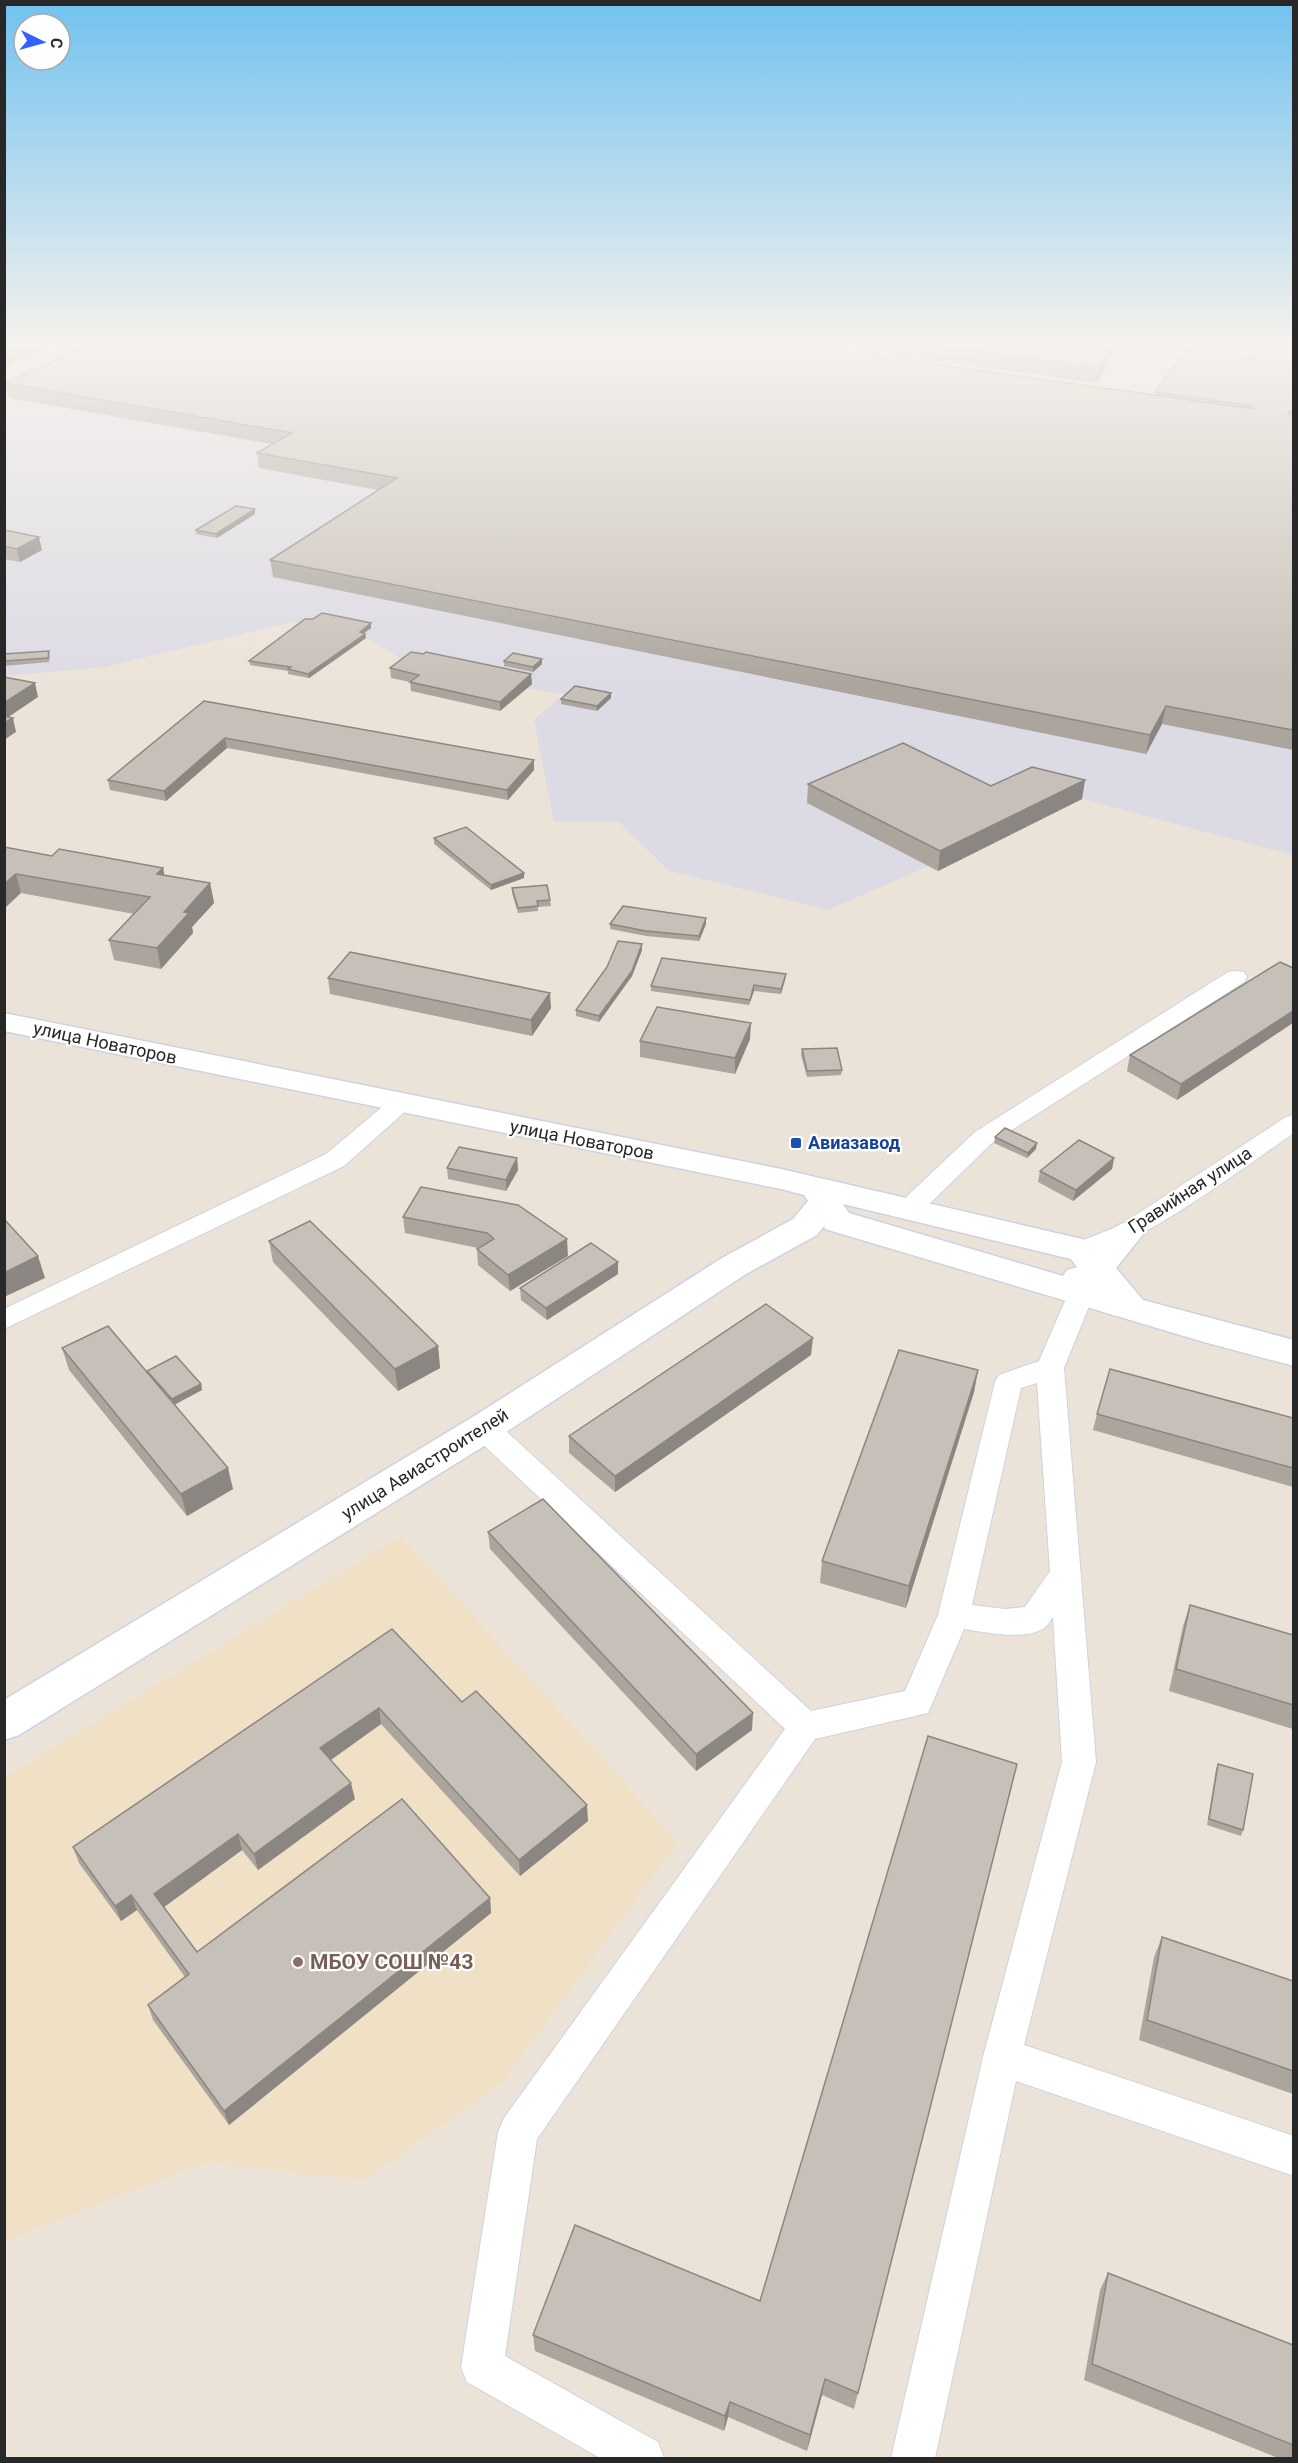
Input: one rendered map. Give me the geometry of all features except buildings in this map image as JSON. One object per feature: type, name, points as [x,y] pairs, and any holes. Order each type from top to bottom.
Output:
[{"type":"main road","name":"улица Новаторов","points":[[4,1022],[823,1192],[910,1208],[1082,1250]]},
{"type":"main road","points":[[823,1192],[837,1221],[1204,1330],[1293,1353]]},
{"type":"main road","name":"улица Авиастроителей","points":[[4,1722],[483,1428],[734,1266],[805,1227],[823,1192]]},
{"type":"main road","points":[[1041,1282],[1089,1277],[1128,1232]]},
{"type":"main road","points":[[1082,1250],[1131,1308]]},
{"type":"street","points":[[910,1208],[984,1137],[1236,977]]},
{"type":"street","points":[[4,1320],[335,1160],[400,1103]]},
{"type":"street","name":"Гравийная улица","points":[[1082,1250],[1128,1232],[1293,1122]]},
{"type":"street","points":[[913,2458],[1002,2057],[1078,1762],[1053,1440],[1050,1368],[1081,1294]]},
{"type":"street","points":[[642,2458],[482,2367],[518,2132],[805,1727],[916,1703],[954,1615],[1009,1382],[1050,1368]]},
{"type":"street","points":[[483,1428],[805,1727]]},
{"type":"street","points":[[954,1615],[1005,1622],[1034,1619],[1065,1573]]},
{"type":"street","points":[[1002,2057],[1293,2156]]},
{"type":"shaded area","points":[[5,457],[1293,457],[1293,855],[1082,799],[828,910],[669,871],[619,822],[554,822],[534,720],[564,694],[424,673],[369,639],[293,622],[104,667],[5,676]]},
{"type":"shaded area","name":"МБОУ СОШ №43","points":[[401,1536],[678,1842],[503,2082],[363,2181],[207,2162],[5,2241],[5,1777]]},
{"type":"place","name":"Авиазавод","points":[[796,1143]]},
{"type":"place","name":"МБОУ СОШ №43","points":[[298,1962]]}]
